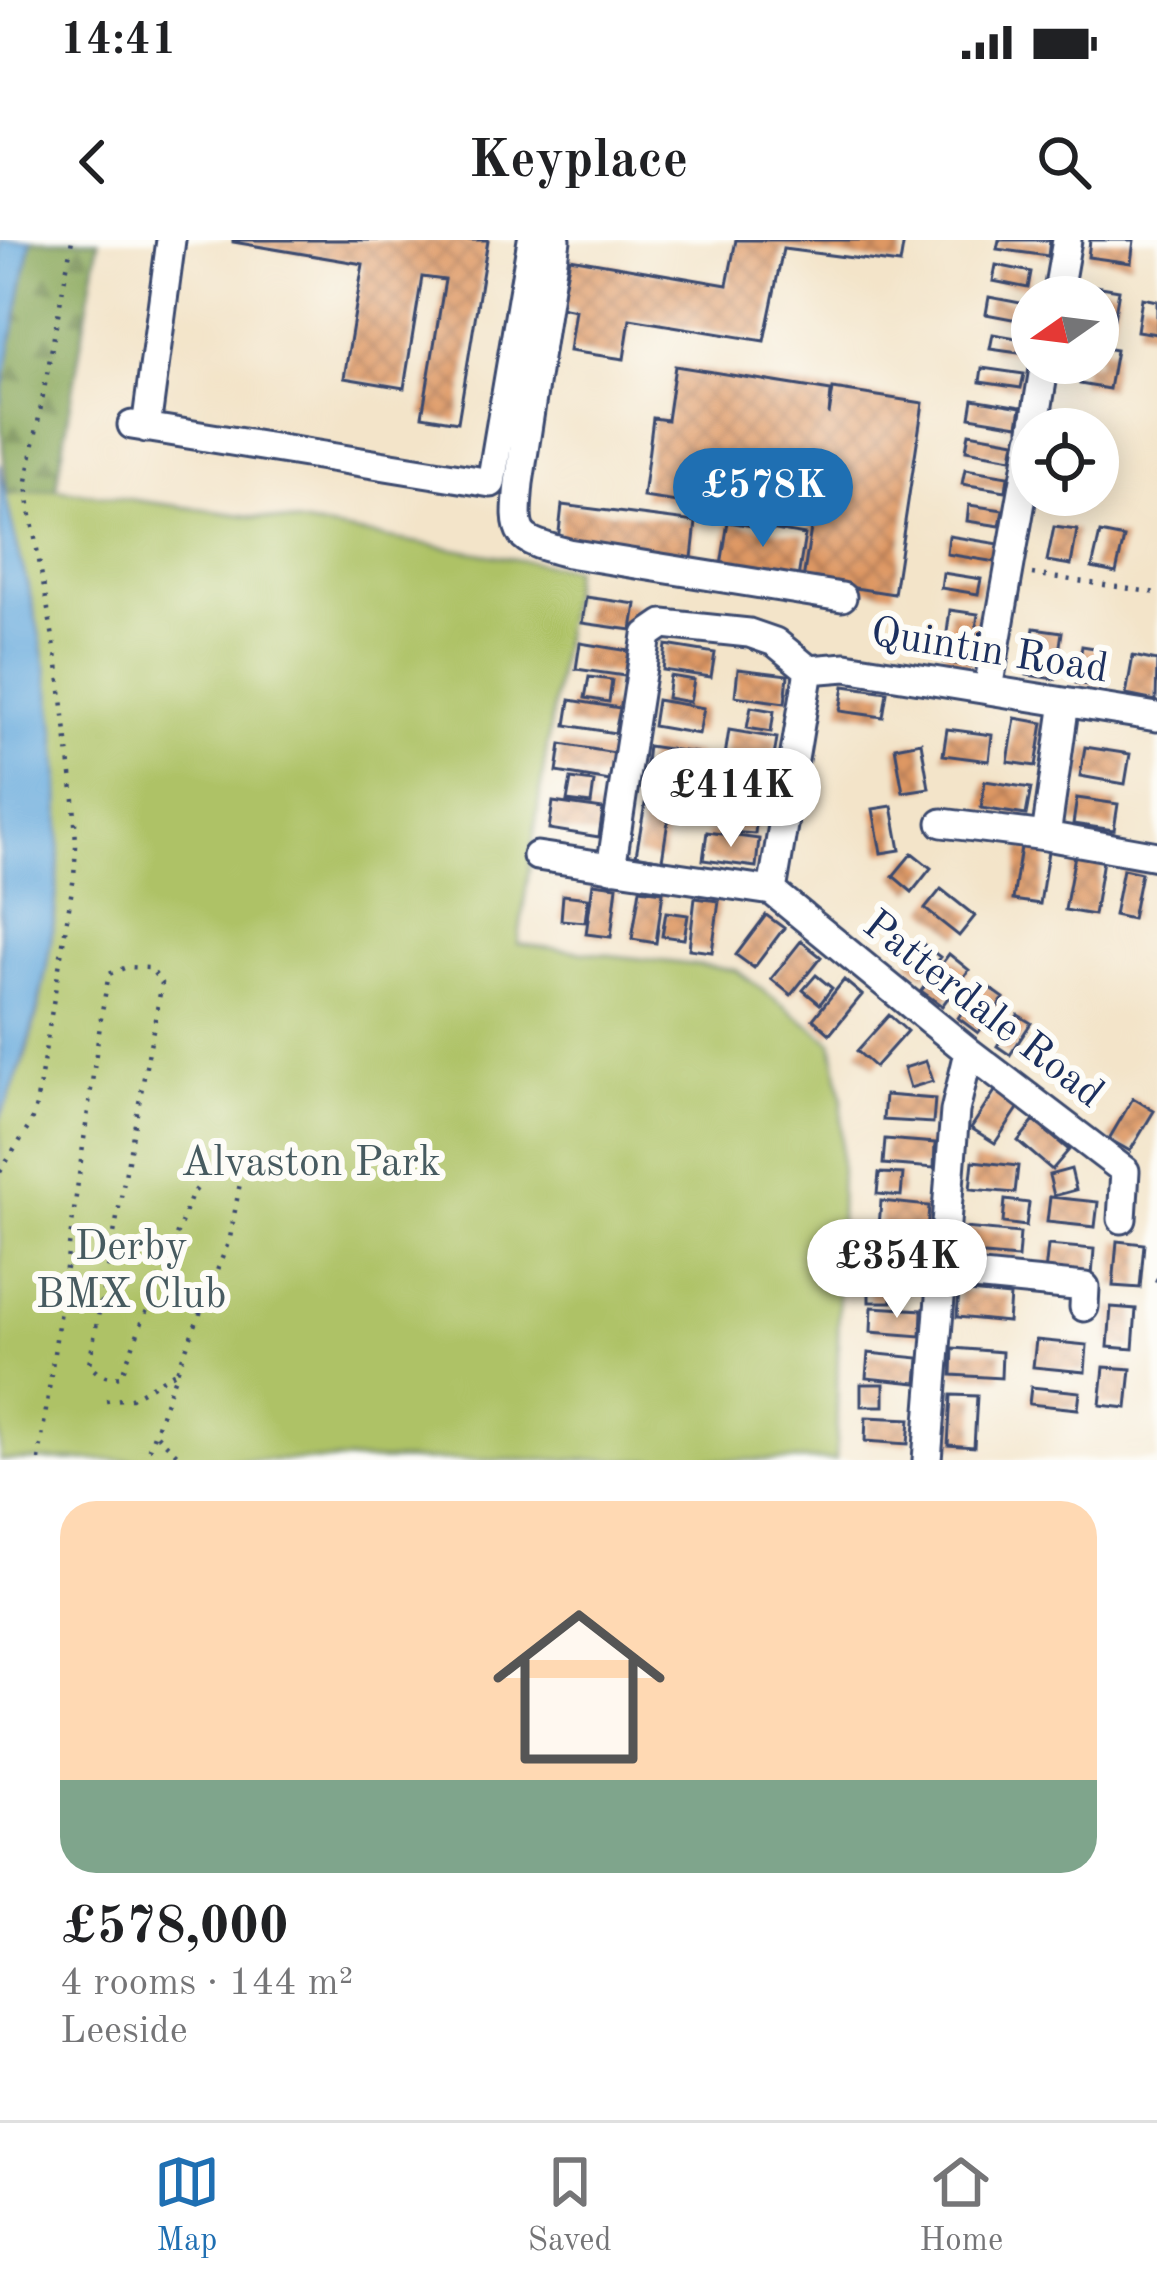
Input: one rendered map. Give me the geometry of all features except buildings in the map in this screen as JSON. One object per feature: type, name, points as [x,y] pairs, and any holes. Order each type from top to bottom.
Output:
[{"type":"street","points":[[171,240],[139,427],[491,483],[532,240]]},
{"type":"street","points":[[556,240],[519,483],[515,523],[520,532],[530,543],[568,553],[842,597]]},
{"type":"street","points":[[1061,276],[1067,240]]},
{"type":"street","points":[[988,689],[1018,516]]},
{"type":"street","points":[[537,856],[611,868],[772,891],[809,670],[775,643],[749,633],[663,624],[647,634],[611,868]]},
{"type":"street","name":"Quintin Road","points":[[809,670],[846,667],[1157,717]]},
{"type":"street","points":[[1046,836],[1065,702]]},
{"type":"street","points":[[941,823],[1157,856]]},
{"type":"street","name":"Patterdale Road","points":[[772,891],[968,1052],[1125,1171],[1122,1220]]},
{"type":"street","points":[[928,1460],[955,1112],[968,1052]]},
{"type":"street","points":[[942,1274],[1085,1286],[1084,1307]]},
{"type":"path","points":[[0,1172],[30,1125],[36,1106],[74,877],[74,800],[58,665],[27,481],[72,240]]},
{"type":"path","points":[[1009,570],[1157,593]]},
{"type":"path","points":[[39,1460],[102,1011],[109,974],[127,967],[149,968],[162,983],[89,1364],[98,1374],[121,1376],[192,1196],[205,1178],[215,1172],[229,1174],[240,1184],[230,1238],[145,1460]]},
{"type":"path","points":[[106,1401],[131,1399],[177,1371]]},
{"type":"path","points":[[155,1433],[183,1460]]},
{"type":"green space","points":[[31,240],[99,240],[56,489],[17,494],[37,624],[11,512],[1,425],[3,376]]},
{"type":"green space","name":"Alvaston Park","points":[[56,489],[306,524],[573,569],[518,944],[736,970],[832,1042],[842,1099],[836,1460],[0,1460],[0,1118],[26,1055],[39,1007],[55,916],[59,849],[49,689],[4,494]]},
{"type":"water","points":[[0,240],[31,240],[0,403]]},
{"type":"water","points":[[0,463],[49,685],[59,811],[58,874],[40,999],[0,1118]]},
{"type":"park label","name":"Derby BMX Club","points":[[131,1268]]}]
